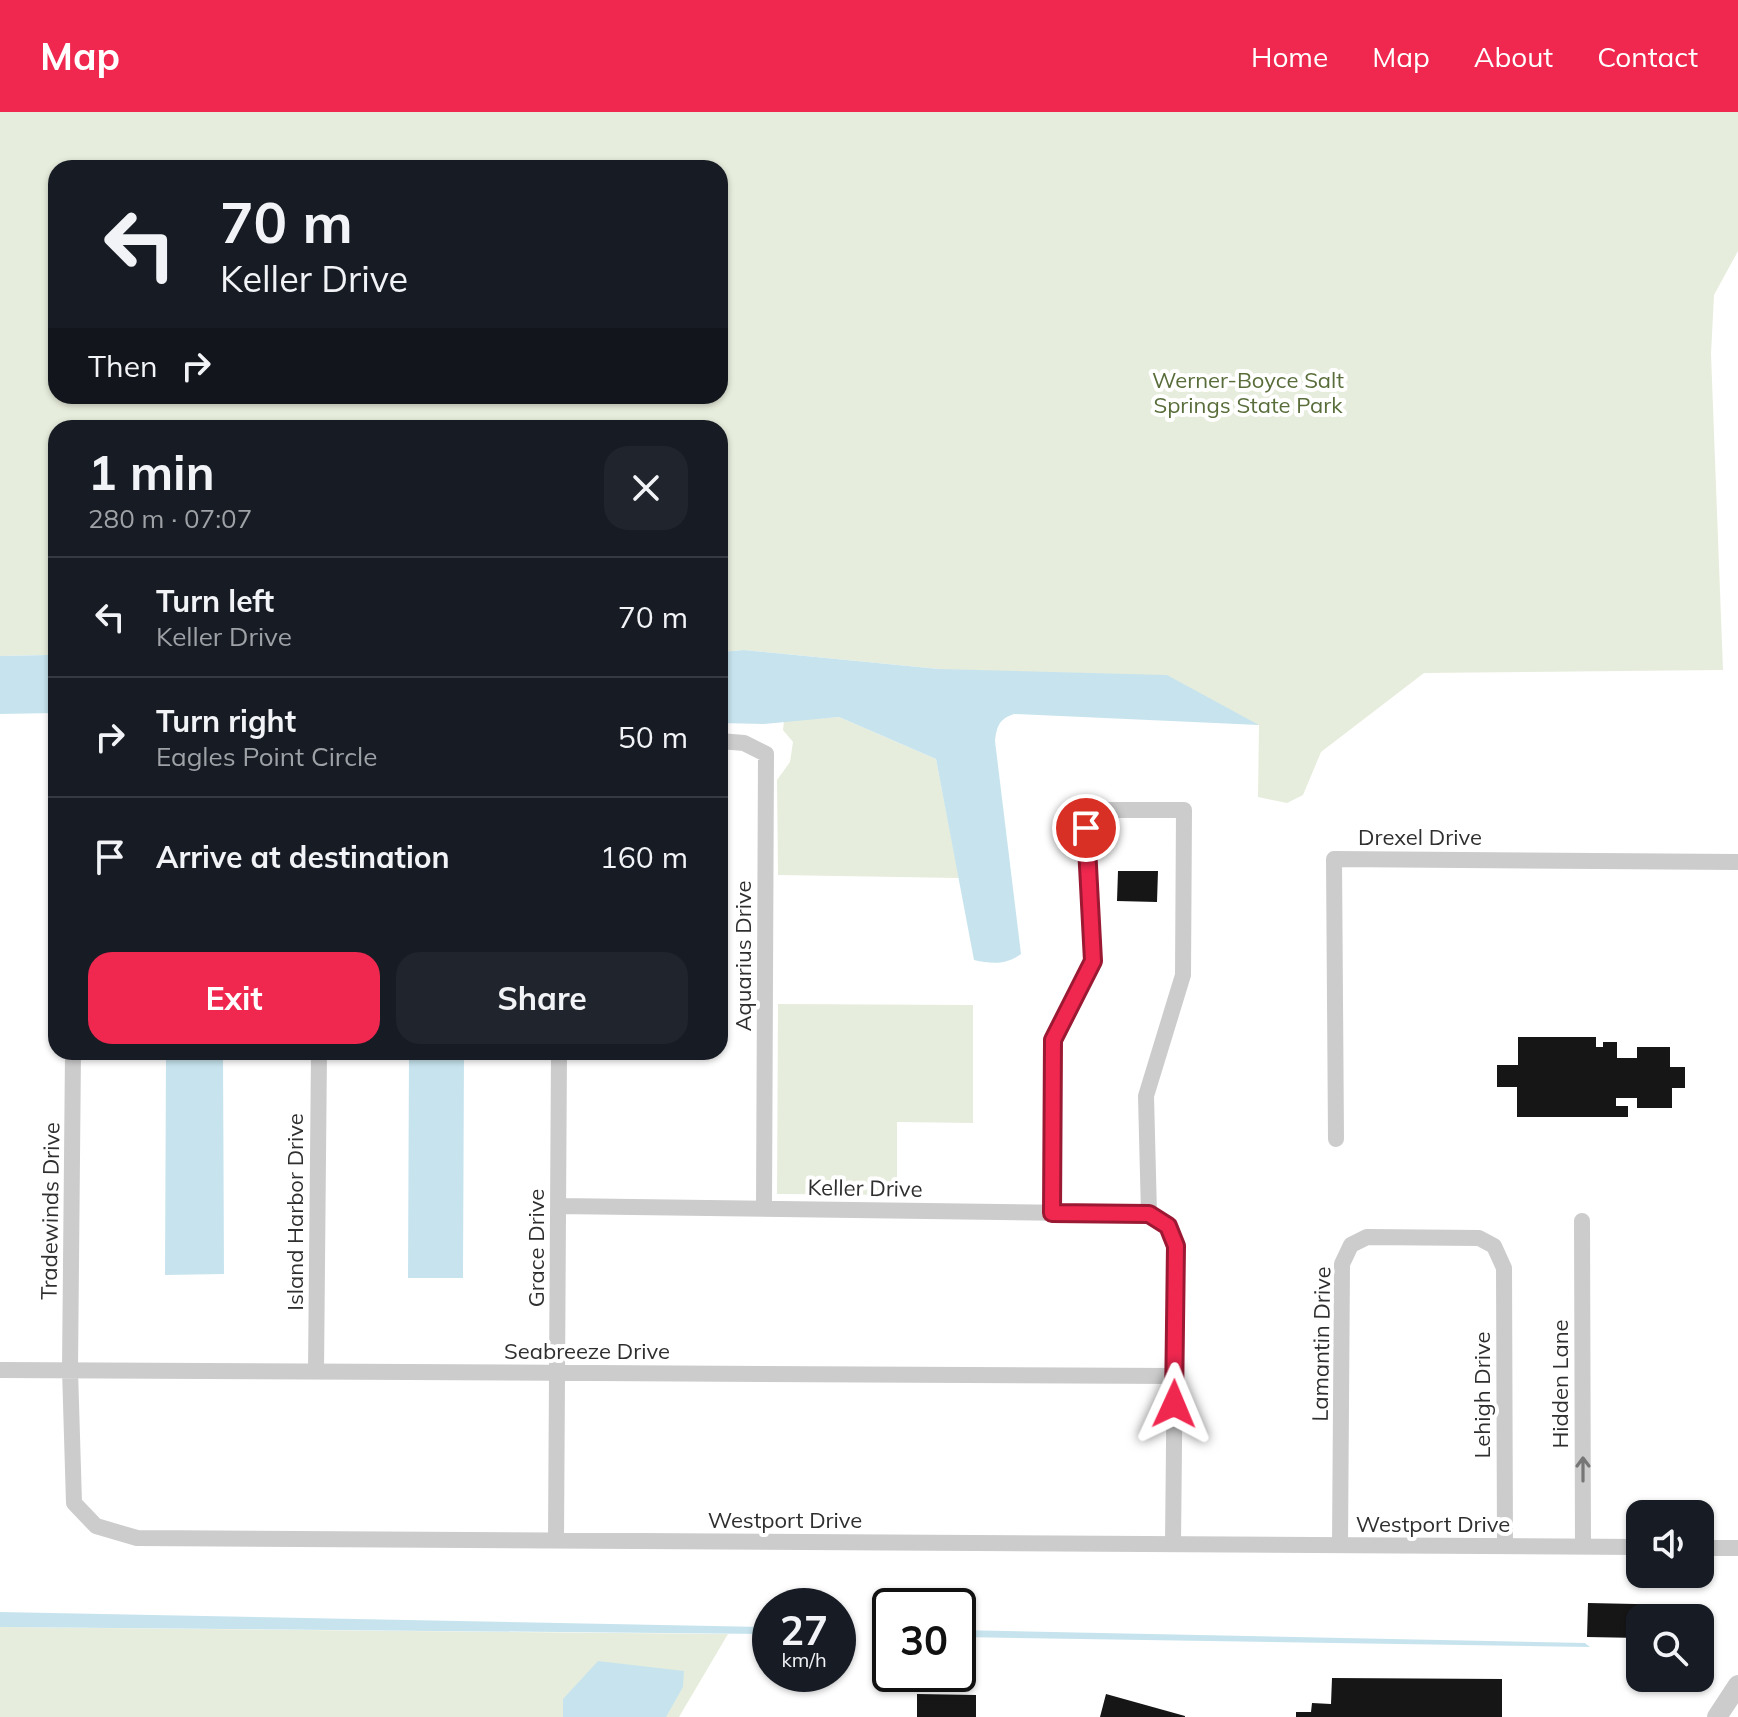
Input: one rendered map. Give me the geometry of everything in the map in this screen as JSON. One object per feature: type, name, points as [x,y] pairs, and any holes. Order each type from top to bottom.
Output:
[{"type":"street","name":"Aquarius Drive","points":[[728,742],[744,743],[766,754],[764,1208]]},
{"type":"street","points":[[1052,1213],[1053,1040],[1093,961],[1086,828],[1107,810],[1184,810],[1183,975],[1146,1096],[1149,1214],[1168,1226],[1176,1246],[1173,1544]]},
{"type":"street","name":"Drexel Drive","points":[[1336,1139],[1334,859],[1738,862]]},
{"type":"street","name":"Tradewinds Drive","points":[[70,1370],[73,1060]]},
{"type":"street","name":"Island Harbor Drive","points":[[316,1371],[319,1060]]},
{"type":"street","name":"Grace Drive","points":[[556,1540],[559,1060]]},
{"type":"street","name":"Keller Drive","points":[[558,1206],[1149,1214]]},
{"type":"street","name":"Hidden Lane","points":[[1582,1221],[1583,1547]]},
{"type":"street","name":"Lamantin Drive","points":[[1340,1545],[1342,1264],[1351,1245],[1367,1237],[1479,1238],[1494,1246]]},
{"type":"street","name":"Lehigh Drive","points":[[1494,1246],[1504,1268],[1505,1546]]},
{"type":"street","name":"Seabreeze Drive","points":[[0,1370],[1174,1376]]},
{"type":"street","name":"Westport Drive","points":[[70,1370],[74,1503],[96,1526],[137,1538],[1626,1547]]},
{"type":"street","points":[[1714,1548],[1738,1548]]},
{"type":"street","points":[[1717,1717],[1738,1685]]},
{"type":"green space","name":"Werner-Boyce Salt Springs State Park","points":[[0,112],[1738,112],[1738,251],[1714,295],[1711,354],[1723,670],[1424,673],[1321,752],[1303,795],[1287,803],[1258,797],[1259,725],[939,669],[744,650],[728,651],[728,420],[48,420],[47,655],[0,656]]},
{"type":"green space","points":[[839,717],[936,759],[959,878],[778,875],[777,780],[790,762],[793,742],[783,730],[784,721]]},
{"type":"green space","points":[[778,1004],[973,1005],[973,1123],[897,1122],[897,1195],[777,1194]]},
{"type":"green space","points":[[0,1627],[728,1634],[679,1717],[0,1717]]},
{"type":"water","points":[[744,650],[939,669],[1167,675],[1259,725],[1014,714],[1002,721],[995,741],[1021,954],[1004,962],[987,962],[974,960],[936,759],[839,717],[764,724],[728,723],[728,651]]},
{"type":"water","points":[[47,655],[48,713],[0,714],[0,656]]},
{"type":"water","points":[[166,1060],[223,1060],[224,1274],[165,1275]]},
{"type":"water","points":[[409,1060],[464,1060],[463,1278],[408,1278]]},
{"type":"water","points":[[0,1612],[752,1627],[752,1634],[0,1627]]},
{"type":"water","points":[[976,1630],[1585,1643],[1590,1647],[976,1637]]},
{"type":"water","points":[[598,1661],[684,1671],[683,1687],[666,1717],[563,1717],[563,1699]]},
{"type":"building","points":[[1118,871],[1158,871],[1157,902],[1117,901]]},
{"type":"building","points":[[1518,1037],[1596,1037],[1596,1047],[1603,1047],[1603,1042],[1617,1042],[1617,1058],[1637,1058],[1637,1047],[1670,1047],[1670,1067],[1685,1067],[1685,1088],[1672,1088],[1672,1108],[1637,1108],[1637,1098],[1616,1098],[1616,1106],[1628,1106],[1628,1117],[1517,1117],[1517,1087],[1497,1087],[1497,1065],[1518,1065]]},
{"type":"building","points":[[1588,1603],[1636,1604],[1626,1604],[1626,1638],[1587,1637]]},
{"type":"building","points":[[1332,1678],[1502,1679],[1502,1717],[1296,1717],[1296,1712],[1311,1712],[1312,1703],[1331,1704]]},
{"type":"building","points":[[917,1694],[976,1695],[976,1717],[917,1717]]},
{"type":"building","points":[[1106,1694],[1185,1716],[1185,1717],[1100,1717]]},
{"type":"route","points":[[1086,828],[1093,961],[1053,1040],[1052,1213],[1149,1214],[1168,1226],[1176,1246],[1174,1404]]}]
